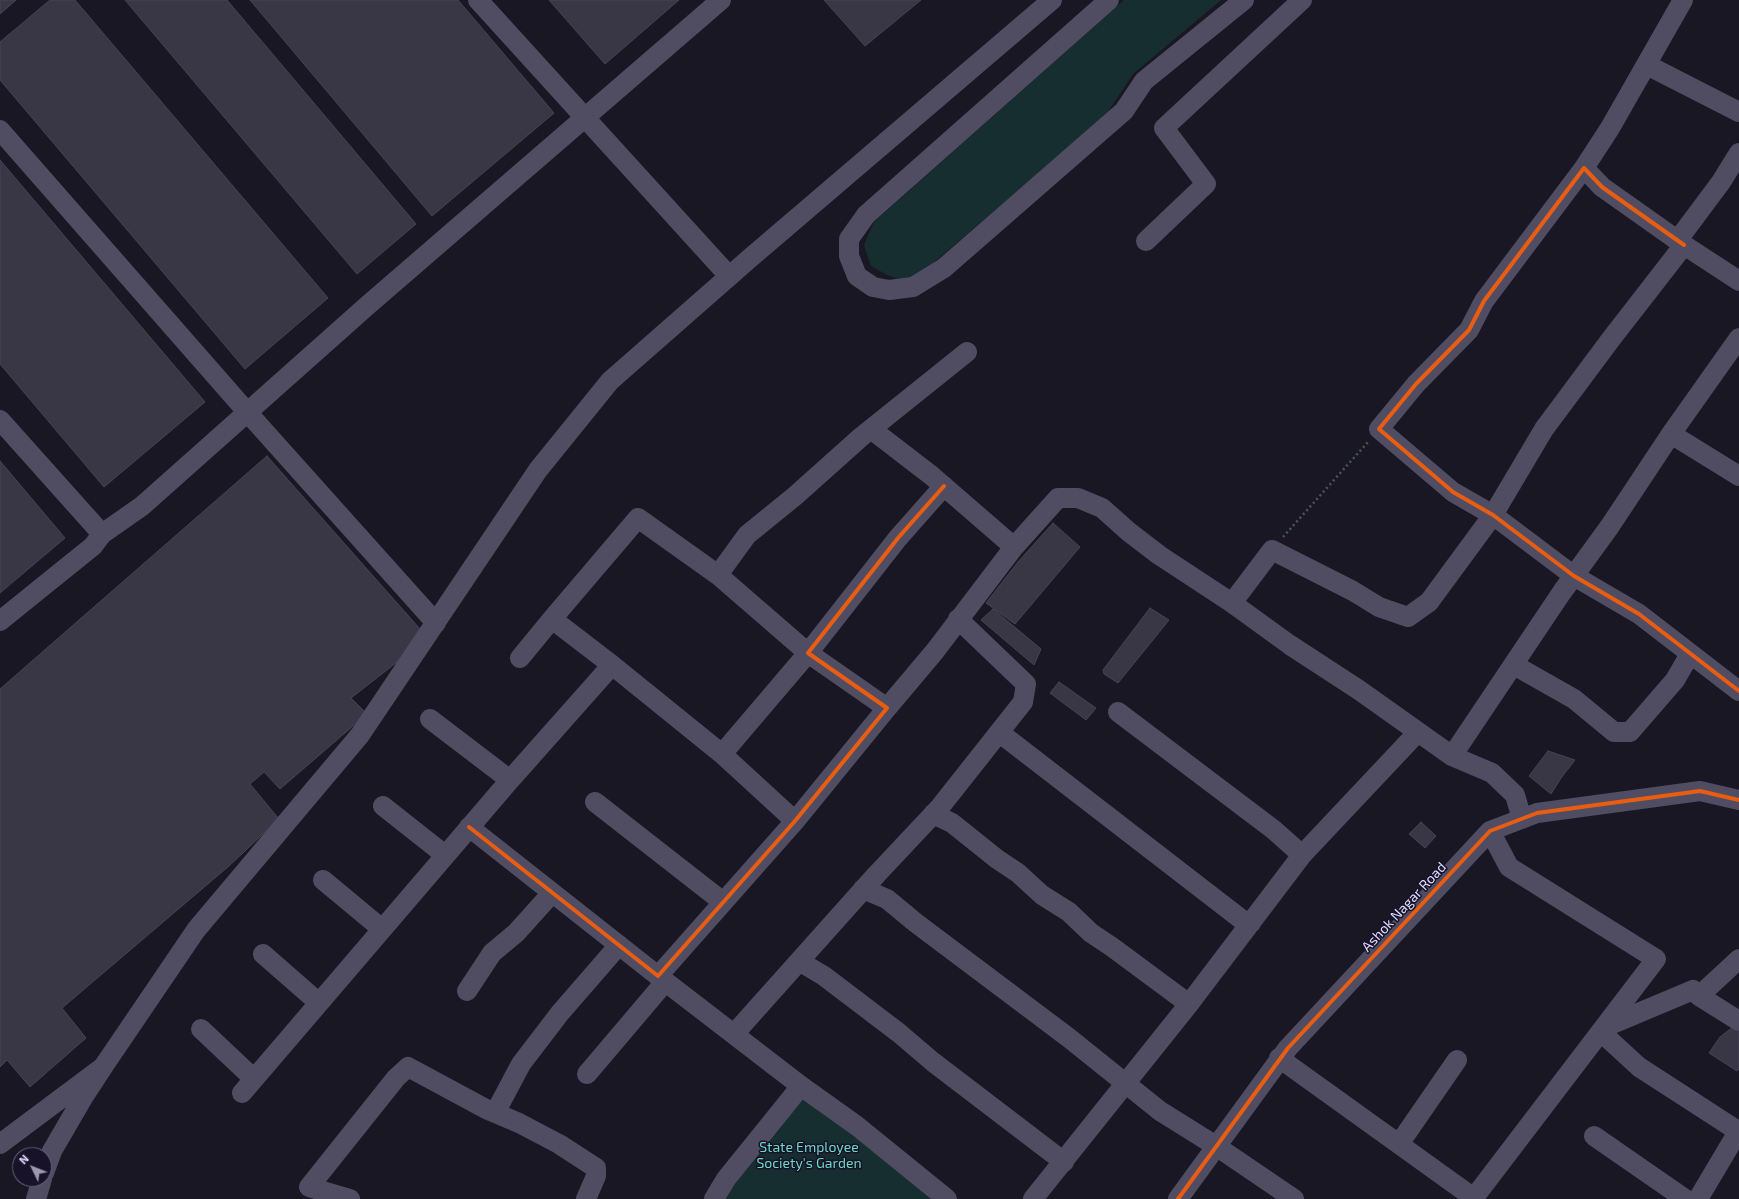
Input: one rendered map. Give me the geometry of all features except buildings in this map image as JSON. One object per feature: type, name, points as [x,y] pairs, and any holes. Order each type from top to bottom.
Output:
[{"type":"street","points":[[478,0],[729,276]]},
{"type":"street","points":[[0,621],[93,546],[102,534],[142,506],[368,305],[585,119],[720,0]]},
{"type":"street","points":[[52,1151],[84,1096],[196,930],[360,735],[538,470],[610,381],[729,276],[1052,0]]},
{"type":"street","points":[[1109,0],[866,215],[849,239],[849,256],[857,276],[873,287],[889,290],[913,286],[944,268],[1124,110],[1144,81],[1244,0]]},
{"type":"street","points":[[1146,241],[1206,184],[1164,128],[1302,0]]},
{"type":"street","points":[[1683,0],[1610,128],[1584,168],[1484,301],[1469,330],[1416,384],[1379,430],[1453,492],[1492,515],[1574,576],[1638,614],[1739,691]]},
{"type":"street","points":[[1647,65],[1739,112]]},
{"type":"street","points":[[0,130],[248,413],[436,623]]},
{"type":"street","points":[[1232,603],[1272,550],[1353,591],[1379,607],[1408,617],[1429,602],[1492,515],[1544,429],[1680,243],[1739,153]]},
{"type":"street","points":[[1584,168],[1602,187],[1680,243],[1739,281]]},
{"type":"street","points":[[1452,756],[1574,576],[1610,526],[1671,434],[1739,338]]},
{"type":"street","points":[[718,575],[747,535],[871,429],[967,352]]},
{"type":"street","points":[[0,420],[102,534]]},
{"type":"street","points":[[871,429],[944,486],[1014,546]]},
{"type":"street","points":[[1671,434],[1739,476]]},
{"type":"street","points":[[722,754],[808,653],[898,538],[944,486]]},
{"type":"street","points":[[587,1074],[723,902],[795,821],[935,651],[1014,546],[1058,498],[1078,498],[1102,508],[1129,532],[1159,555],[1232,603],[1290,645],[1359,690],[1417,733],[1452,756],[1492,773],[1515,795],[1522,819]]},
{"type":"street","points":[[520,658],[638,518],[718,575],[808,653],[887,708]]},
{"type":"street","points":[[552,619],[612,665],[722,754],[795,821]]},
{"type":"street","points":[[734,1034],[863,889],[933,814],[1023,702],[1026,684],[958,619]]},
{"type":"street","points":[[1514,665],[1574,699],[1614,732],[1630,732],[1675,680],[1690,654]]},
{"type":"street","points":[[242,1093],[469,827],[612,665]]},
{"type":"street","points":[[1118,712],[1274,830],[1302,855]]},
{"type":"street","points":[[430,719],[510,780]]},
{"type":"street","points":[[1000,732],[1241,919],[1250,923]]},
{"type":"street","points":[[1033,1199],[1189,1004],[1302,855],[1417,733]]},
{"type":"street","name":"Ashok Nagar Road","points":[[1178,1199],[1279,1058],[1490,831],[1537,813],[1700,791],[1737,797]]},
{"type":"street","points":[[595,802],[723,902]]},
{"type":"street","points":[[383,806],[445,855]]},
{"type":"street","points":[[933,814],[952,823],[997,859],[1018,873],[1042,895],[1068,912],[1091,933],[1112,946],[1189,1004]]},
{"type":"street","points":[[469,827],[662,979],[801,1086],[857,1126],[947,1199]]},
{"type":"street","points":[[1279,1058],[1473,1198],[1656,959],[1509,867],[1490,831]]},
{"type":"street","points":[[323,880],[382,929]]},
{"type":"street","points":[[863,889],[887,899],[916,924],[1037,1014],[1127,1083],[1160,1111],[1216,1146],[1294,1199]]},
{"type":"street","points":[[467,991],[492,954],[516,933],[552,893]]},
{"type":"street","points":[[495,1113],[526,1058],[560,1013],[619,945]]},
{"type":"street","points":[[263,954],[319,1003]]},
{"type":"street","points":[[1700,996],[1739,960]]},
{"type":"street","points":[[799,961],[824,976],[899,1033],[933,1062],[1064,1162]]},
{"type":"street","points":[[1602,1030],[1693,990],[1739,1021]]},
{"type":"street","points":[[201,1029],[254,1079]]},
{"type":"street","points":[[1602,1030],[1639,1067],[1739,1130],[1698,1199]]},
{"type":"street","points":[[1399,1144],[1457,1060]]},
{"type":"street","points":[[0,1144],[103,1067]]},
{"type":"street","points":[[350,1199],[309,1187],[396,1078],[408,1067],[495,1113],[559,1144],[596,1168],[596,1176],[586,1199]]},
{"type":"street","points":[[714,1199],[726,1179],[801,1086]]},
{"type":"street","points":[[1594,1136],[1685,1199]]},
{"type":"street","points":[[36,1199],[40,1187]]},
{"type":"path","points":[[1272,550],[1379,430]]},
{"type":"green space","points":[[1124,0],[1221,0],[1133,74],[1105,116],[932,264],[904,281],[887,275],[871,266],[864,245],[874,222]]},
{"type":"green space","name":"State Employee Society's Garden","points":[[801,1094],[933,1199],[723,1199]]},
{"type":"cycle path","points":[[1684,245],[1602,187],[1584,168],[1484,301],[1469,330],[1416,384],[1379,429],[1453,492],[1493,515],[1574,576],[1639,614],[1739,691]]},
{"type":"cycle path","points":[[469,827],[658,976],[795,821],[887,708],[808,653],[898,538],[944,486]]},
{"type":"cycle path","points":[[1178,1199],[1288,1048],[1490,831],[1537,813],[1700,791],[1739,800]]}]
